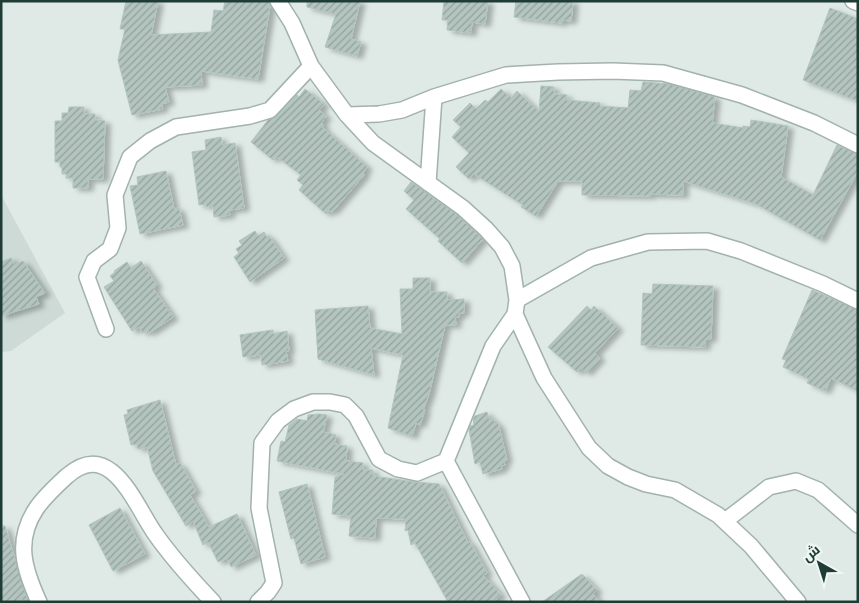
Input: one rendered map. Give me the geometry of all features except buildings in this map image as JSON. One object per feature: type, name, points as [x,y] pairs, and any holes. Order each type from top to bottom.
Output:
[{"type":"street","points":[[278,1],[292,22],[311,66],[347,115],[373,143],[463,208],[502,247],[512,266],[516,307],[544,378],[589,448],[608,466],[628,477],[646,484],[675,490],[718,515],[751,546],[798,602]]},
{"type":"street","points":[[853,1],[858,3]]},
{"type":"street","points":[[106,329],[88,277],[94,261],[110,249],[118,228],[115,195],[130,158],[150,141],[176,128],[250,116],[270,110],[311,66]]},
{"type":"street","points":[[347,115],[379,114],[402,110],[434,97],[506,75],[613,71],[663,73],[742,95],[814,123],[858,145]]},
{"type":"street","points":[[428,183],[434,97]]},
{"type":"street","points":[[258,602],[274,583],[259,508],[262,443],[278,421],[294,410],[313,402],[330,402],[345,405],[356,416],[379,459],[398,469],[417,473],[446,461],[493,346],[516,307],[591,258],[648,242],[706,241],[741,251],[823,284],[858,301]]},
{"type":"street","points":[[446,461],[522,602]]},
{"type":"street","points":[[39,602],[30,581],[23,554],[24,535],[28,521],[57,485],[75,469],[91,464],[103,465],[113,472],[133,498],[156,535],[189,577],[213,602]]},
{"type":"street","points":[[725,521],[769,487],[796,481],[818,490],[858,525]]},
{"type":"shaded area","points":[[1,195],[65,313],[11,351],[1,352]]}]
